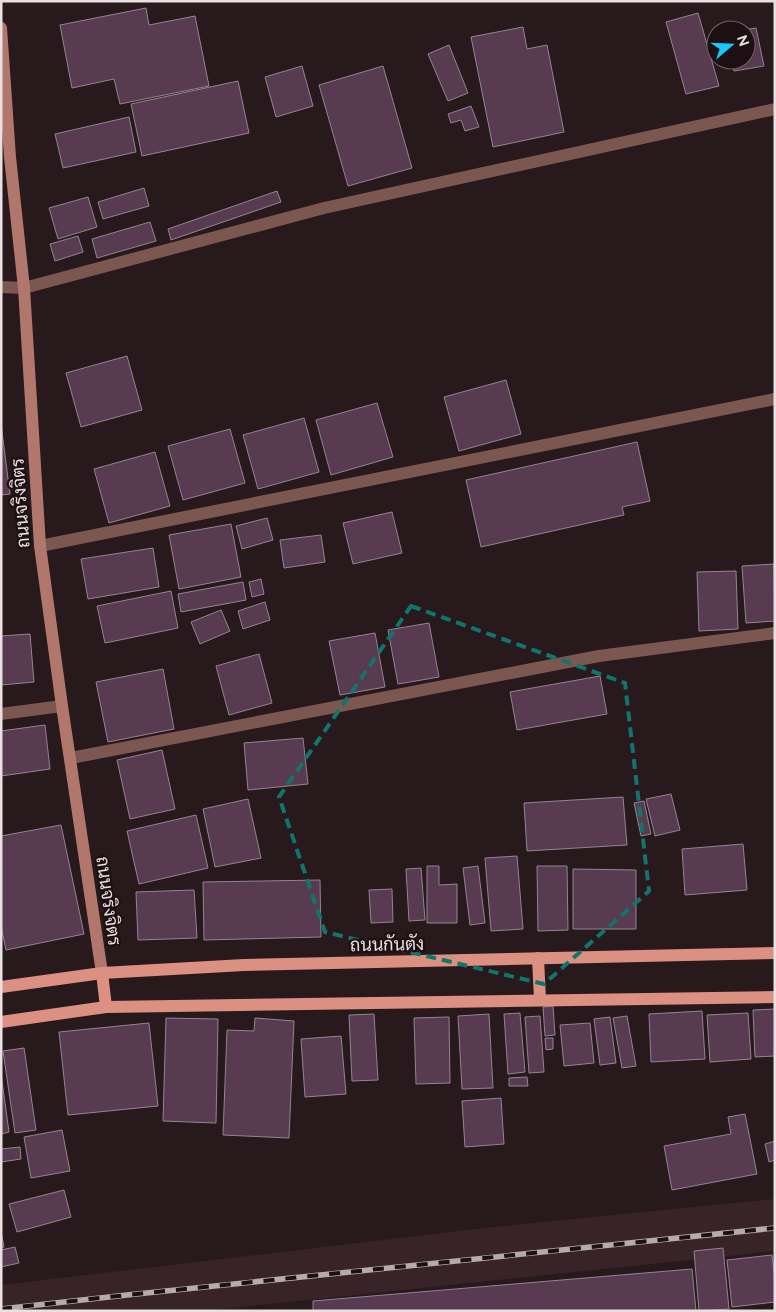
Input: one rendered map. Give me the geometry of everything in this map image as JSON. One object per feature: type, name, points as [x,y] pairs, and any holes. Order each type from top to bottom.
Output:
[{"type":"main road","name":"ถนนกันตัง","points":[[1,987],[102,973],[244,965],[775,953]]},
{"type":"main road","points":[[538,958],[540,1000]]},
{"type":"main road","points":[[102,973],[106,1007]]},
{"type":"main road","points":[[1,1022],[106,1007],[775,997]]},
{"type":"street","name":"ถนนจริงจิตร","points":[[1,28],[6,156],[24,288],[40,546],[102,973]]},
{"type":"street","points":[[1,287],[24,288],[324,208],[775,109]]},
{"type":"street","points":[[40,546],[775,399]]},
{"type":"street","points":[[71,758],[599,656],[775,633]]},
{"type":"street","points":[[1,714],[62,706]]},
{"type":"highlighted area","points":[[411,606],[625,683],[649,891],[544,984],[325,932],[279,797]]},
{"type":"shaded area","points":[[775,1199],[775,1251],[204,1311],[1,1311],[1,1285],[484,1228]]},
{"type":"building","points":[[146,8],[149,25],[195,16],[209,86],[120,104],[114,79],[72,88],[60,25]]},
{"type":"building","points":[[698,13],[706,41],[706,70],[714,70],[719,86],[686,94],[666,22]]},
{"type":"building","points":[[523,27],[527,49],[547,45],[564,132],[493,147],[471,37]]},
{"type":"building","points":[[756,28],[764,66],[756,67]]},
{"type":"building","points":[[449,45],[468,93],[448,101],[428,54]]},
{"type":"building","points":[[302,66],[313,106],[276,117],[265,77]]},
{"type":"building","points":[[383,66],[412,168],[348,186],[319,85]]},
{"type":"building","points":[[238,81],[249,133],[142,156],[131,104]]},
{"type":"building","points":[[471,106],[479,127],[465,131],[461,120],[451,123],[448,114]]},
{"type":"building","points":[[129,117],[136,152],[63,168],[55,134]]},
{"type":"building","points":[[144,188],[149,206],[103,219],[98,202]]},
{"type":"building","points":[[277,191],[281,202],[171,240],[168,229]]},
{"type":"building","points":[[88,197],[97,227],[58,239],[49,208]]},
{"type":"building","points":[[150,222],[156,241],[97,258],[92,239]]},
{"type":"building","points":[[78,236],[83,252],[55,261],[50,244]]},
{"type":"building","points":[[127,356],[142,410],[81,427],[66,373]]},
{"type":"building","points":[[506,380],[521,434],[459,451],[444,397]]},
{"type":"building","points":[[377,403],[393,457],[331,475],[316,420]]},
{"type":"building","points":[[304,418],[319,472],[258,489],[243,435]]},
{"type":"building","points":[[1,424],[10,494],[1,495]]},
{"type":"building","points":[[230,429],[245,483],[183,500],[168,446]]},
{"type":"building","points":[[637,442],[650,501],[622,507],[624,515],[481,547],[466,480]]},
{"type":"building","points":[[155,452],[170,506],[109,523],[94,469]]},
{"type":"building","points":[[392,512],[402,553],[353,564],[343,523]]},
{"type":"building","points":[[267,518],[273,540],[242,549],[236,526]]},
{"type":"building","points":[[231,524],[241,577],[179,589],[169,535]]},
{"type":"building","points":[[321,535],[325,562],[284,568],[280,540]]},
{"type":"building","points":[[153,548],[159,587],[88,599],[81,559]]},
{"type":"building","points":[[774,564],[775,621],[746,623],[742,566]]},
{"type":"building","points":[[736,571],[738,629],[699,631],[697,572]]},
{"type":"building","points":[[261,579],[264,594],[252,597],[249,582]]},
{"type":"building","points":[[243,582],[246,600],[181,612],[178,594]]},
{"type":"building","points":[[171,591],[178,628],[105,643],[97,606]]},
{"type":"building","points":[[265,602],[270,620],[243,629],[238,611]]},
{"type":"building","points":[[221,610],[230,631],[200,644],[191,622]]},
{"type":"building","points":[[429,623],[439,677],[398,684],[388,630]]},
{"type":"building","points":[[375,633],[385,687],[340,695],[329,641]]},
{"type":"building","points":[[30,634],[34,682],[1,685],[1,636]]},
{"type":"building","points":[[259,654],[272,703],[229,715],[216,666]]},
{"type":"building","points":[[163,669],[174,729],[108,742],[96,682]]},
{"type":"building","points":[[600,676],[607,714],[517,730],[510,692]]},
{"type":"building","points":[[45,725],[50,769],[1,776],[1,731]]},
{"type":"building","points":[[303,738],[308,784],[248,790],[244,743]]},
{"type":"building","points":[[162,750],[175,809],[130,819],[117,760]]},
{"type":"building","points":[[671,794],[680,830],[655,836],[646,799]]},
{"type":"building","points":[[623,797],[627,845],[527,851],[524,803]]},
{"type":"building","points":[[248,799],[261,858],[215,867],[203,809]]},
{"type":"building","points":[[644,801],[651,834],[641,836],[634,803]]},
{"type":"building","points":[[196,815],[208,868],[139,884],[127,831]]},
{"type":"building","points":[[61,825],[84,934],[6,950],[1,926],[1,836]]},
{"type":"building","points":[[743,844],[747,890],[685,895],[682,849]]},
{"type":"building","points":[[517,856],[523,929],[491,931],[485,858]]},
{"type":"building","points":[[427,866],[439,866],[439,885],[457,884],[457,923],[427,923]]},
{"type":"building","points":[[478,866],[485,923],[470,925],[463,868]]},
{"type":"building","points":[[537,866],[567,866],[568,930],[538,931]]},
{"type":"building","points":[[421,868],[425,920],[409,921],[406,869]]},
{"type":"building","points":[[573,869],[636,870],[636,929],[573,929]]},
{"type":"building","points":[[320,880],[321,937],[204,940],[203,882]]},
{"type":"building","points":[[392,889],[393,922],[371,923],[369,890]]},
{"type":"building","points":[[194,890],[197,938],[138,940],[136,892]]},
{"type":"building","points":[[553,1006],[555,1035],[545,1036],[543,1007]]},
{"type":"building","points":[[775,1009],[775,1056],[755,1057],[753,1010]]},
{"type":"building","points":[[702,1011],[705,1059],[651,1062],[649,1014]]},
{"type":"building","points":[[520,1013],[525,1072],[508,1074],[504,1014]]},
{"type":"building","points":[[748,1013],[751,1059],[710,1062],[707,1015]]},
{"type":"building","points":[[374,1014],[378,1080],[352,1081],[349,1015]]},
{"type":"building","points":[[489,1014],[493,1088],[462,1089],[458,1016]]},
{"type":"building","points":[[540,1016],[544,1072],[529,1073],[525,1017]]},
{"type":"building","points":[[627,1016],[636,1066],[622,1068],[613,1018]]},
{"type":"building","points":[[449,1017],[450,1083],[416,1084],[414,1018]]},
{"type":"building","points":[[610,1017],[616,1063],[600,1065],[594,1019]]},
{"type":"building","points":[[166,1018],[218,1019],[216,1123],[163,1121]]},
{"type":"building","points":[[255,1018],[294,1021],[289,1138],[223,1135],[227,1030],[254,1031]]},
{"type":"building","points":[[149,1023],[158,1106],[68,1115],[59,1032]]},
{"type":"building","points":[[590,1023],[594,1063],[564,1066],[560,1025]]},
{"type":"building","points":[[341,1036],[346,1094],[305,1097],[301,1039]]},
{"type":"building","points":[[545,1038],[553,1038],[553,1049],[546,1050]]},
{"type":"building","points":[[24,1048],[36,1130],[15,1133],[3,1051]]},
{"type":"building","points":[[1,1074],[9,1132],[1,1134]]},
{"type":"building","points":[[527,1077],[528,1086],[509,1086],[509,1078]]},
{"type":"building","points":[[501,1098],[504,1144],[465,1147],[462,1101]]},
{"type":"building","points":[[745,1114],[757,1174],[672,1190],[664,1146],[731,1134],[728,1117]]},
{"type":"building","points":[[62,1130],[70,1171],[31,1178],[24,1137]]},
{"type":"building","points":[[775,1141],[775,1160],[769,1162],[765,1144]]},
{"type":"building","points":[[20,1147],[21,1159],[1,1162],[1,1149]]},
{"type":"building","points":[[64,1190],[71,1217],[17,1232],[9,1204]]},
{"type":"building","points":[[1,1232],[4,1247],[1,1248]]},
{"type":"building","points":[[15,1247],[19,1263],[1,1267],[1,1250]]},
{"type":"building","points":[[723,1248],[729,1309],[699,1311],[694,1251]]},
{"type":"building","points":[[772,1255],[775,1302],[732,1307],[727,1260]]},
{"type":"building","points":[[692,1269],[696,1311],[313,1311],[313,1301]]},
{"type":"railway","points":[[1,1309],[775,1228]]}]
